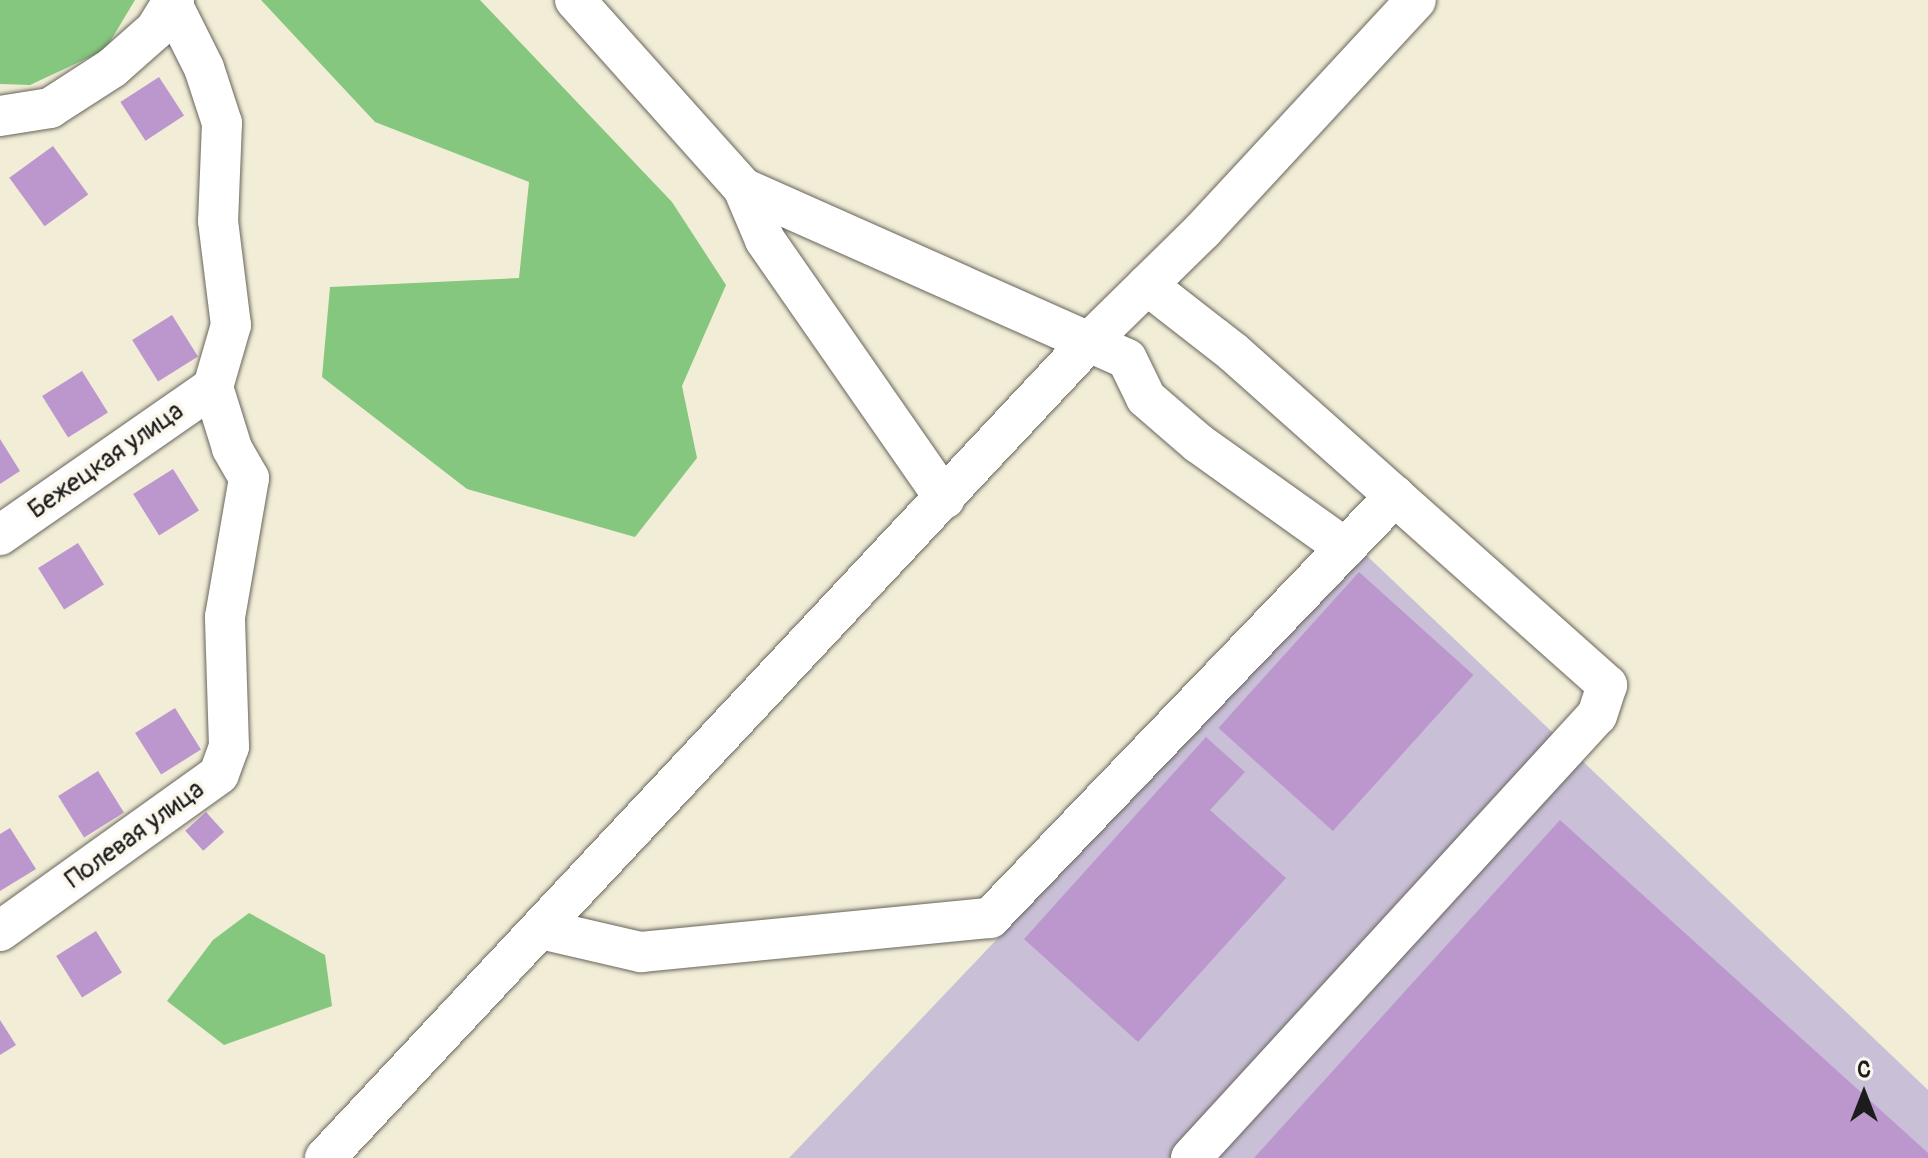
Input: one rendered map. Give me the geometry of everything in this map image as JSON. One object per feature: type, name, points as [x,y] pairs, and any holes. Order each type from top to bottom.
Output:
[{"type":"street","points":[[575,0],[743,188],[765,240],[945,499]]},
{"type":"street","points":[[325,1158],[1086,345],[1147,285],[1416,0]]},
{"type":"street","points":[[0,116],[50,108],[100,76],[155,30],[174,3]]},
{"type":"street","points":[[174,3],[204,68],[222,123],[218,221],[231,325],[213,387]]},
{"type":"street","points":[[743,188],[1086,345],[1127,359],[1146,398],[1198,443],[1345,548]]},
{"type":"street","points":[[1147,285],[1233,352],[1607,685],[1597,715],[1191,1158]]},
{"type":"street","name":"Бежецкая улица","points":[[0,535],[213,387]]},
{"type":"street","name":"Полевая улица","points":[[0,931],[219,774],[229,747],[225,617],[249,478],[232,448],[213,387]]},
{"type":"street","points":[[541,929],[641,952],[990,918],[1395,496]]},
{"type":"shaded area","points":[[1364,553],[1928,1090],[1928,1158],[789,1158]]},
{"type":"green space","points":[[0,0],[135,0],[105,50],[30,85],[0,84]]},
{"type":"green space","points":[[261,0],[480,0],[672,202],[726,285],[682,386],[697,458],[635,537],[467,489],[322,377],[330,287],[519,278],[529,182],[375,122]]},
{"type":"green space","points":[[249,913],[325,955],[332,1006],[224,1045],[167,1001],[213,940]]},
{"type":"building","points":[[159,77],[184,116],[145,141],[120,102]]},
{"type":"building","points":[[53,146],[88,195],[45,226],[9,178]]},
{"type":"building","points":[[172,315],[198,357],[158,381],[132,340]]},
{"type":"building","points":[[82,371],[108,413],[68,437],[42,396]]},
{"type":"building","points":[[0,439],[20,471],[0,484]]},
{"type":"building","points":[[173,469],[199,511],[159,535],[133,494]]},
{"type":"building","points":[[78,543],[104,585],[64,609],[38,568]]},
{"type":"building","points":[[1359,572],[1473,675],[1333,831],[1218,728]]},
{"type":"building","points":[[175,708],[201,750],[161,774],[135,733]]},
{"type":"building","points":[[1206,737],[1245,772],[1210,810],[1286,878],[1138,1042],[1024,939]]},
{"type":"building","points":[[98,771],[124,813],[84,837],[58,796]]},
{"type":"building","points":[[206,812],[224,832],[203,851],[185,831]]},
{"type":"building","points":[[1560,820],[1928,1153],[1928,1158],[1254,1158]]},
{"type":"building","points":[[10,828],[36,869],[0,891],[0,834]]},
{"type":"building","points":[[96,931],[122,973],[82,997],[56,956]]},
{"type":"building","points":[[0,1020],[16,1045],[0,1055]]}]
